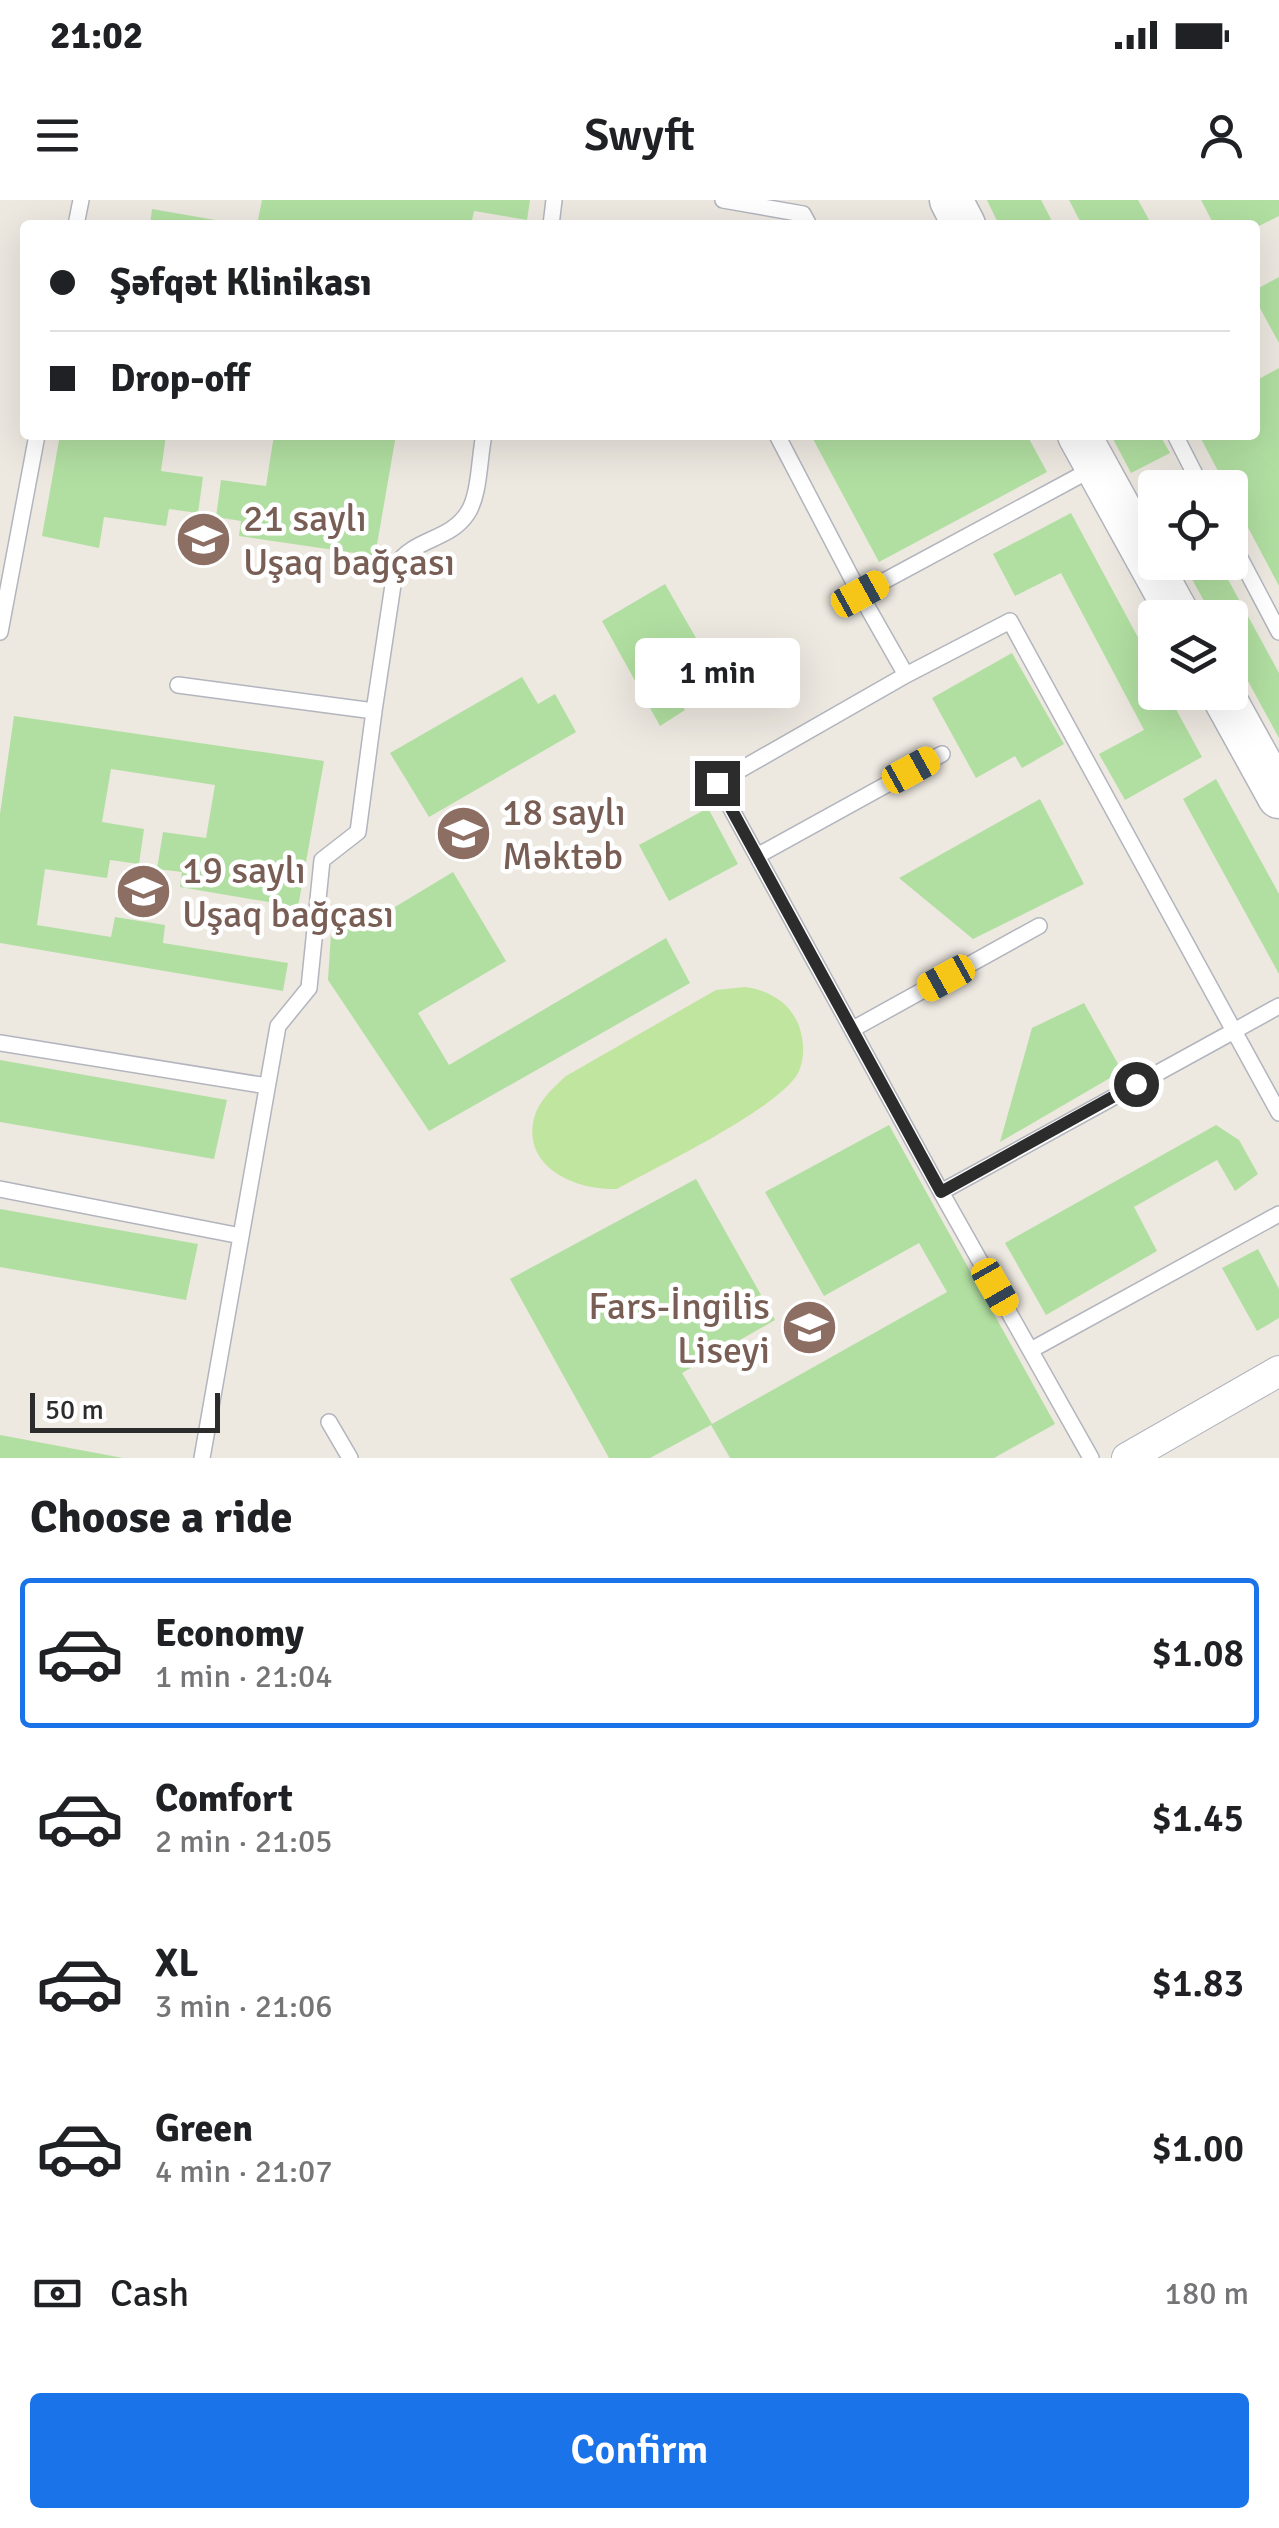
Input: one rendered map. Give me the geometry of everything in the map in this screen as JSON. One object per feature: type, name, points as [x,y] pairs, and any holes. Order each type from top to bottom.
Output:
[{"type":"main road","points":[[1087,451],[1136,524],[1172,600]]},
{"type":"main road","points":[[1231,710],[1279,797]]},
{"type":"street","points":[[1127,1458],[1279,1371]]},
{"type":"lane","points":[[723,200],[803,214],[806,220]]},
{"type":"lane","points":[[0,632],[7,556],[35,440]]},
{"type":"lane","points":[[202,1458],[278,1026],[309,988],[322,860],[358,832],[396,564],[406,549],[454,529],[470,512],[483,440]]},
{"type":"lane","points":[[780,440],[906,675]]},
{"type":"lane","points":[[1178,440],[1193,470]]},
{"type":"lane","points":[[860,594],[1087,451]]},
{"type":"lane","points":[[1248,573],[1279,632]]},
{"type":"lane","points":[[1091,1458],[717,783],[1010,620],[1279,1113]]},
{"type":"lane","points":[[178,684],[374,711]]},
{"type":"lane","points":[[757,856],[942,754]]},
{"type":"lane","points":[[853,1029],[1038,926]]},
{"type":"lane","points":[[941,1192],[1279,1006]]},
{"type":"lane","points":[[0,1043],[267,1086]]},
{"type":"lane","points":[[0,1189],[241,1236]]},
{"type":"lane","points":[[1030,1350],[1279,1214]]},
{"type":"lane","points":[[330,1422],[350,1458]]},
{"type":"green space","points":[[262,200],[530,200],[527,220],[474,211],[472,220],[258,220]]},
{"type":"green space","points":[[987,200],[1041,200],[1051,220],[997,220]]},
{"type":"green space","points":[[1069,200],[1138,200],[1149,220],[1079,220]]},
{"type":"green space","points":[[1201,200],[1279,200],[1279,216],[1260,226],[1260,220],[1211,220]]},
{"type":"green space","points":[[152,209],[215,220],[151,220]]},
{"type":"green space","points":[[1279,277],[1279,343],[1260,308],[1260,287]]},
{"type":"green space","points":[[1279,368],[1279,586],[1248,527],[1248,470],[1218,470],[1202,440],[1260,440],[1260,378]]},
{"type":"green space","points":[[59,440],[165,440],[161,471],[203,477],[198,513],[169,509],[166,526],[104,517],[99,548],[42,536]]},
{"type":"green space","points":[[273,440],[395,440],[375,556],[239,536],[241,521],[216,517],[221,480],[266,486]]},
{"type":"green space","points":[[814,440],[1030,440],[1047,472],[879,562]]},
{"type":"green space","points":[[1114,440],[1163,440],[1170,453],[1131,473]]},
{"type":"green space","points":[[1071,513],[1138,637],[1138,710],[1176,710],[1202,757],[1125,800],[1099,754],[1144,730],[1061,573],[1015,596],[993,554]]},
{"type":"green space","points":[[1192,580],[1228,580],[1239,600],[1204,600]]},
{"type":"green space","points":[[665,584],[696,638],[657,660],[685,710],[660,726],[602,621]]},
{"type":"green space","points":[[1248,616],[1279,673],[1279,738],[1248,681]]},
{"type":"green space","points":[[1012,653],[1064,744],[1022,768],[1015,756],[976,778],[932,698]]},
{"type":"green space","points":[[522,677],[538,704],[555,694],[576,732],[429,817],[390,753]]},
{"type":"green space","points":[[14,716],[324,761],[298,907],[180,887],[182,872],[157,869],[163,832],[206,838],[215,785],[111,769],[102,822],[144,829],[139,864],[110,860],[107,878],[45,869],[37,925],[111,937],[115,917],[165,925],[163,943],[288,963],[283,991],[0,943],[0,814]]},
{"type":"green space","points":[[1216,779],[1279,894],[1279,974],[1183,799]]},
{"type":"green space","points":[[1040,799],[1084,884],[973,939],[899,878]]},
{"type":"green space","points":[[708,808],[738,864],[669,901],[639,845]]},
{"type":"green space","points":[[453,872],[506,961],[418,1013],[449,1065],[666,938],[690,983],[429,1131],[328,980],[331,933],[365,925]]},
{"type":"green space","points":[[745,987],[762,991],[790,1010],[803,1043],[799,1071],[770,1101],[617,1189],[567,1179],[542,1160],[532,1131],[536,1112],[566,1076],[716,990]]},
{"type":"green space","points":[[1084,1003],[1122,1071],[1000,1142],[1032,1028]]},
{"type":"green space","points":[[0,1060],[227,1100],[214,1159],[0,1122]]},
{"type":"green space","points":[[889,1125],[1055,1424],[994,1458],[730,1458],[711,1425],[650,1458],[609,1458],[510,1279],[696,1179],[775,1320],[682,1373],[712,1424],[947,1292],[919,1243],[824,1296],[765,1192]]},
{"type":"green space","points":[[1216,1125],[1239,1140],[1258,1174],[1235,1191],[1217,1160],[1134,1207],[1157,1251],[1046,1315],[1005,1243]]},
{"type":"green space","points":[[0,1209],[198,1244],[186,1300],[0,1267]]},
{"type":"green space","points":[[1258,1249],[1279,1289],[1279,1318],[1257,1331],[1222,1268]]},
{"type":"green space","points":[[0,1435],[123,1458],[0,1458]]},
{"type":"place","name":"21 saylı Uşaq bağçası","points":[[204,540]]},
{"type":"place","name":"18 saylı Məktəb","points":[[463,834]]},
{"type":"place","name":"19 saylı Uşaq bağçası","points":[[143,892]]},
{"type":"place","name":"Fars-İngilis Liseyi","points":[[809,1328]]},
{"type":"route","points":[[717,783],[941,1192],[1136,1084]]}]
